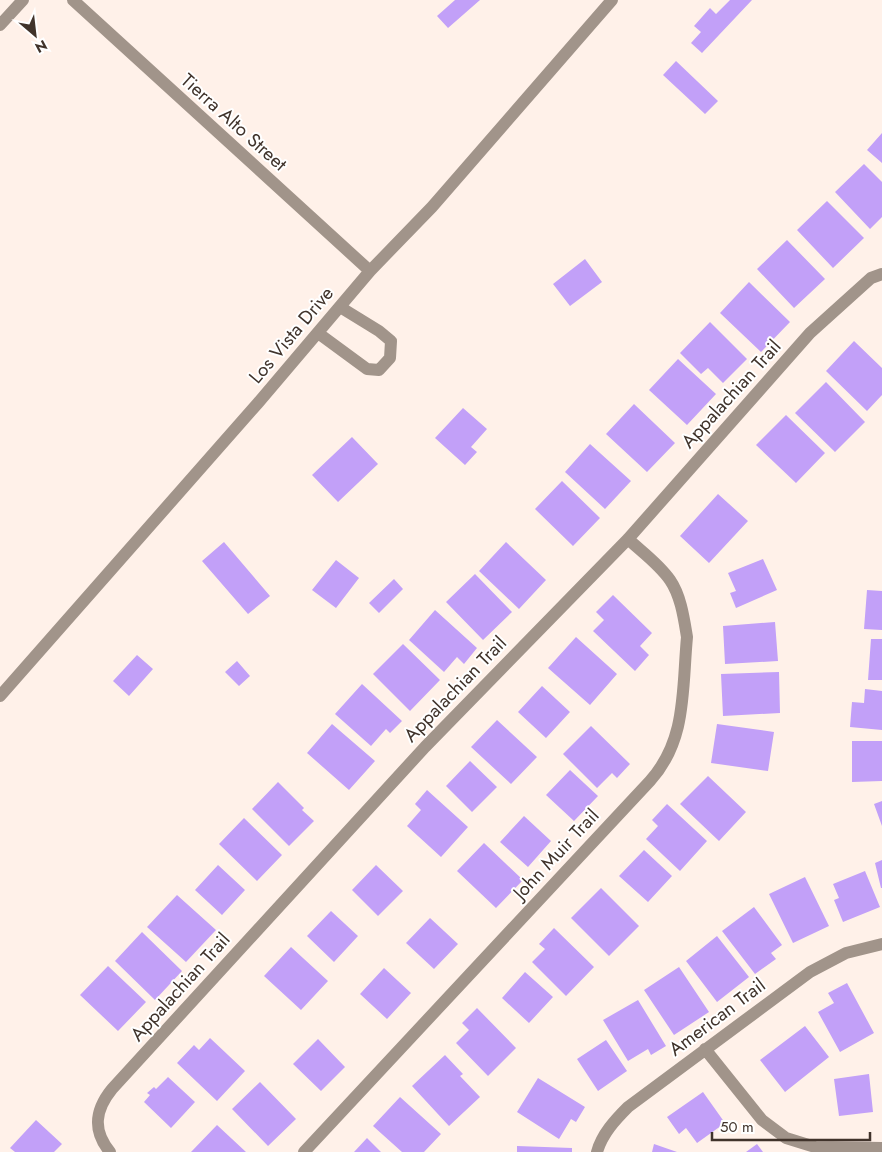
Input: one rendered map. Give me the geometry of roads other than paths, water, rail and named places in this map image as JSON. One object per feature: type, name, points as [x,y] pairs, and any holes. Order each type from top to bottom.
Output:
[{"type":"street","points":[[0,24],[23,0]]},
{"type":"street","name":"Tierra Alto Street","points":[[73,0],[370,271]]},
{"type":"street","name":"Los Vista Drive","points":[[0,696],[258,403],[370,271],[432,207],[612,0]]},
{"type":"street","name":"Appalachian Trail","points":[[110,1152],[101,1135],[98,1123],[98,1112],[102,1100],[426,747],[628,539],[810,333],[871,278],[882,274]]},
{"type":"street","points":[[318,333],[367,369],[379,370],[390,358],[391,341],[379,331],[340,307]]},
{"type":"street","name":"John Muir Trail","points":[[304,1152],[636,796],[666,760],[679,727],[687,638],[685,623],[672,582],[662,570],[628,539]]},
{"type":"street","name":"American Trail","points":[[598,1152],[615,1120],[628,1107],[810,972],[827,961],[846,953],[882,944]]},
{"type":"street","points":[[705,1049],[762,1120],[786,1138],[815,1147],[882,1148]]}]
